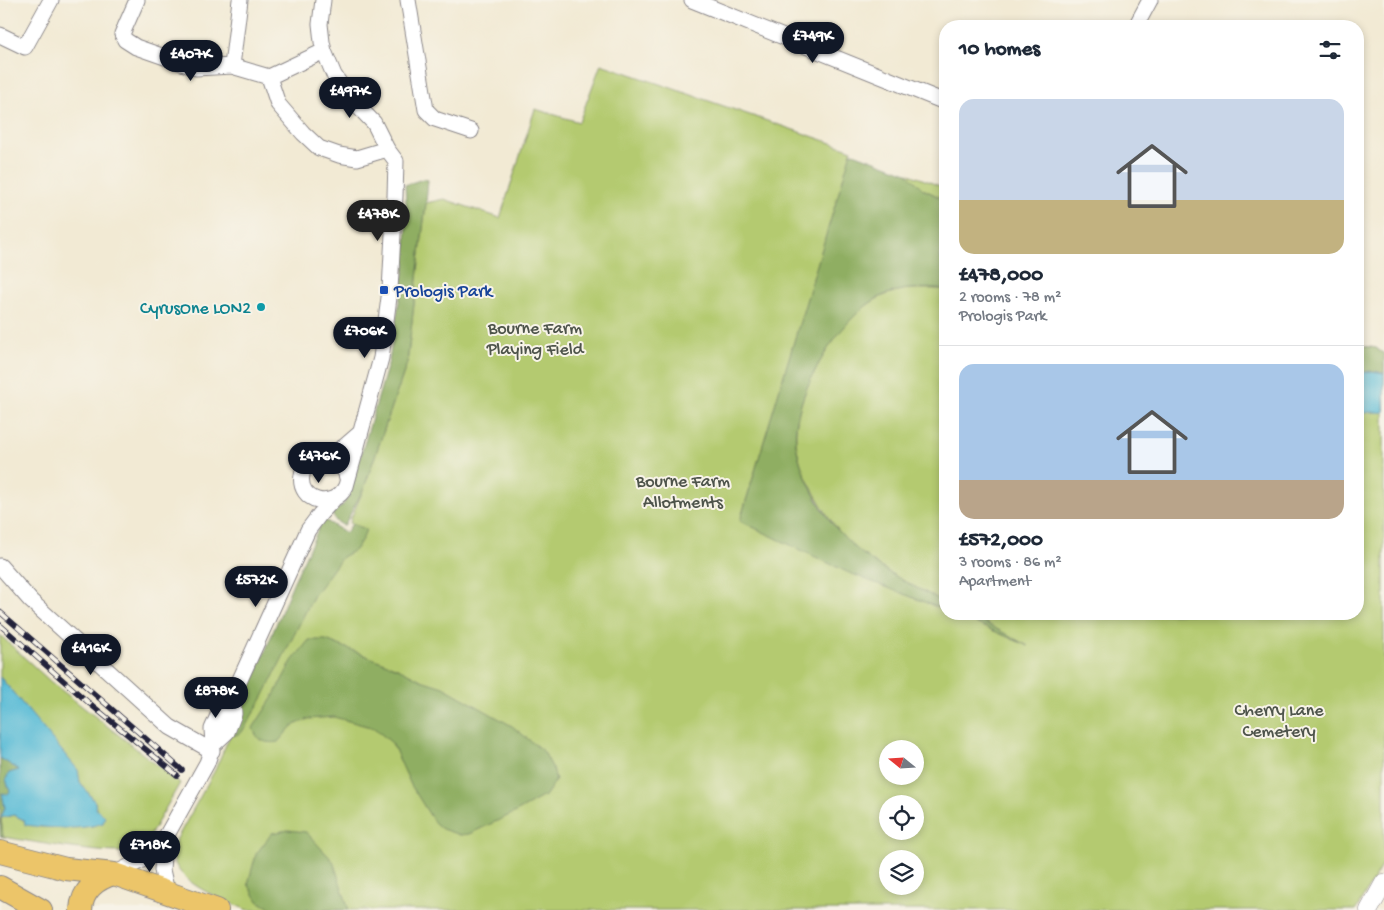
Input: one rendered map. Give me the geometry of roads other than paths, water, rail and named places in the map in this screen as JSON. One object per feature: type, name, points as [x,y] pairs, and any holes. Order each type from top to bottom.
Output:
[{"type":"main road","points":[[0,852],[66,869],[114,874],[168,901],[217,910]]},
{"type":"main road","points":[[81,910],[81,904],[87,891],[99,880],[114,874]]},
{"type":"main road","points":[[0,887],[41,910]]},
{"type":"street","points":[[0,35],[25,47],[52,0]]},
{"type":"street","points":[[137,0],[122,34],[125,40],[136,47],[196,68],[232,66],[270,77],[323,47]]},
{"type":"street","points":[[232,66],[240,0]]},
{"type":"street","points":[[308,530],[320,514],[344,491],[381,358],[390,290],[396,161],[374,122],[348,96],[338,82],[323,47],[320,24],[323,0]]},
{"type":"street","points":[[408,0],[426,110],[435,119],[470,130]]},
{"type":"street","points":[[692,0],[939,100]]},
{"type":"street","points":[[1138,20],[1145,1]]},
{"type":"street","points":[[270,77],[278,104],[319,148],[339,155],[357,158],[387,148]]},
{"type":"street","points":[[329,456],[345,446],[360,433]]},
{"type":"street","points":[[334,500],[325,502],[315,500],[304,490],[302,476],[304,469],[312,459],[319,456],[329,456],[342,465],[347,478]]},
{"type":"street","points":[[114,874],[144,859],[164,840],[207,763],[213,748],[212,729],[220,710],[233,698],[308,530],[315,500]]},
{"type":"street","points":[[0,566],[31,601],[170,727],[213,748]]},
{"type":"street","points":[[164,840],[162,870],[168,901]]},
{"type":"street","points":[[1369,910],[1384,884]]},
{"type":"water","points":[[1371,371],[1384,373],[1384,412],[1364,414],[1364,373]]},
{"type":"water","points":[[0,677],[78,770],[80,782],[95,802],[96,809],[105,816],[103,823],[75,828],[54,828],[25,825],[24,820],[14,815],[1,818],[5,808],[2,793],[8,795],[10,792],[6,779],[9,773],[19,770],[0,758]]},
{"type":"railway","points":[[0,612],[182,770]]},
{"type":"railway","points":[[0,625],[89,703],[177,775]]},
{"type":"place","name":"Prologis Park","points":[[384,290]]},
{"type":"place","name":"CyrusOne LON2","points":[[261,307]]},
{"type":"park label","name":"Bourne Farm Playing Field","points":[[535,337]]},
{"type":"park label","name":"Bourne Farm Allotments","points":[[683,490]]},
{"type":"park label","name":"Cherry Lane Cemetery","points":[[1279,720]]}]
